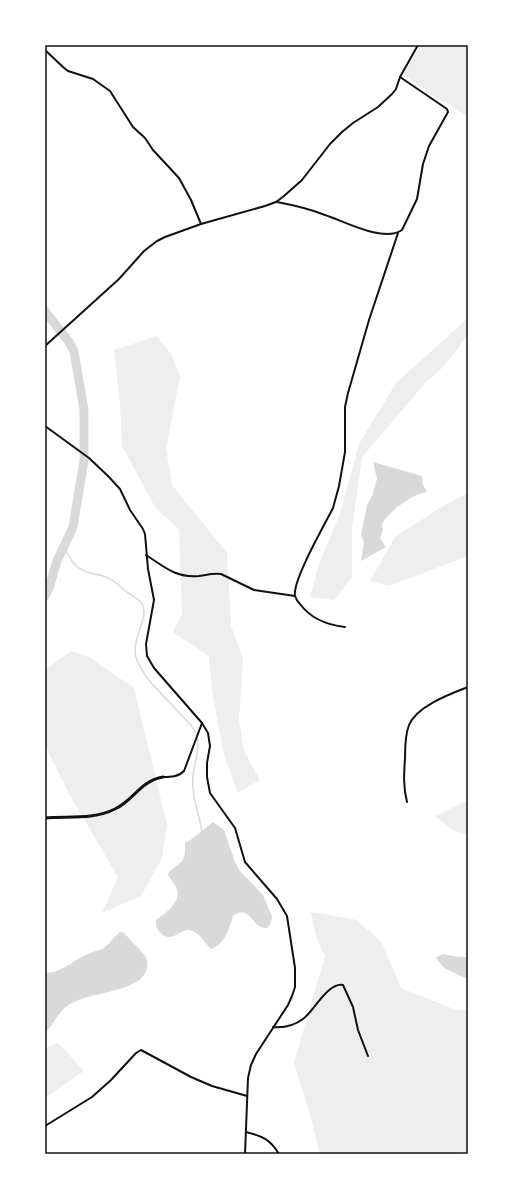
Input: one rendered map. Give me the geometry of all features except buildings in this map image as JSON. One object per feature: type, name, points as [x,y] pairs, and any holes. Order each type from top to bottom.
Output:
[{"type":"street","points":[[45,346],[119,279],[152,244],[165,237],[201,224],[257,209],[276,202],[293,189],[302,180],[330,144],[342,132],[388,99],[396,89],[400,77],[418,45]]},
{"type":"street","points":[[45,50],[63,67],[93,79],[110,91],[128,120],[179,178],[191,200],[201,224]]},
{"type":"street","points":[[345,627],[330,625],[312,616],[302,607],[295,596],[296,585],[336,499],[345,452],[345,407],[369,320],[398,233],[403,228],[415,205],[423,164],[427,152],[432,139],[448,112],[447,109],[400,77]]},
{"type":"street","points":[[276,202],[322,213],[352,226],[369,231],[388,234],[398,233]]},
{"type":"street","points":[[45,426],[94,463],[117,486],[130,510],[144,531],[148,569],[154,600],[146,644],[147,656],[154,668],[202,723],[210,736],[207,777],[210,793],[235,828],[245,862],[280,903],[288,920],[295,968],[294,992],[290,1001],[252,1061],[249,1072],[247,1096],[245,1154]]},
{"type":"street","points":[[146,555],[170,572],[176,574],[190,576],[221,574],[254,590],[295,596]]},
{"type":"street","points":[[407,802],[404,777],[405,742],[407,729],[411,720],[427,706],[468,687]]},
{"type":"street","points":[[45,818],[91,816],[106,813],[124,803],[148,782],[163,777],[180,774],[184,770],[202,723]]},
{"type":"street","points":[[273,1027],[282,1028],[298,1022],[312,1011],[330,989],[337,984],[342,984],[353,1007],[358,1030],[368,1056]]},
{"type":"street","points":[[45,1126],[92,1097],[111,1080],[136,1053],[141,1050],[191,1077],[212,1086],[247,1096]]},
{"type":"street","points":[[246,1132],[264,1138],[279,1154]]},
{"type":"shaded area","points":[[421,45],[468,45],[468,117],[447,103],[434,97],[403,74]]},
{"type":"shaded area","points":[[468,318],[468,334],[456,351],[441,369],[426,382],[362,457],[352,529],[352,577],[334,600],[310,597],[319,564],[340,514],[359,444],[396,383]]},
{"type":"shaded area","points":[[157,336],[171,354],[180,376],[166,449],[172,485],[227,553],[231,626],[243,659],[239,720],[244,751],[260,780],[238,793],[224,755],[212,691],[209,656],[173,632],[182,614],[179,530],[155,507],[122,446],[120,405],[114,350]]},
{"type":"shaded area","points":[[373,462],[422,476],[422,483],[426,489],[426,492],[414,496],[397,507],[385,519],[382,524],[383,530],[380,538],[386,547],[361,561],[364,542],[361,535],[367,505],[372,496],[377,479]]},
{"type":"shaded area","points":[[468,493],[468,556],[389,586],[370,581],[395,537],[443,506]]},
{"type":"shaded area","points":[[71,651],[89,657],[134,688],[167,825],[162,858],[141,896],[102,913],[118,877],[69,794],[45,745],[45,670]]},
{"type":"shaded area","points":[[468,800],[468,835],[453,830],[435,816]]},
{"type":"shaded area","points":[[213,822],[224,830],[235,862],[240,871],[263,895],[272,917],[271,923],[267,928],[257,925],[247,914],[239,913],[233,916],[223,940],[216,947],[211,949],[199,935],[190,930],[183,931],[169,937],[162,934],[158,930],[156,920],[171,908],[177,899],[178,895],[176,888],[168,874],[182,861],[185,854],[185,842],[188,842]]},
{"type":"shaded area","points":[[311,912],[357,920],[382,943],[401,988],[456,1010],[468,1009],[468,1151],[438,1154],[320,1154],[309,1111],[294,1063],[325,956],[316,936]]},
{"type":"shaded area","points":[[120,932],[124,933],[147,960],[146,971],[142,978],[128,986],[85,998],[68,1005],[45,1033],[45,973],[57,971],[90,953],[100,950],[109,944]]},
{"type":"shaded area","points":[[442,954],[468,957],[468,978],[444,968],[436,958]]},
{"type":"shaded area","points":[[58,1043],[84,1071],[45,1098],[45,1048]]},
{"type":"waterway","points":[[45,311],[69,342],[74,351],[84,410],[84,461],[73,527],[57,561],[45,596]]},
{"type":"waterway","points":[[64,547],[72,562],[79,568],[109,578],[138,599],[142,604],[144,616],[136,643],[136,657],[144,674],[156,689],[191,725],[198,740],[198,752],[193,782],[194,797],[202,832]]}]
